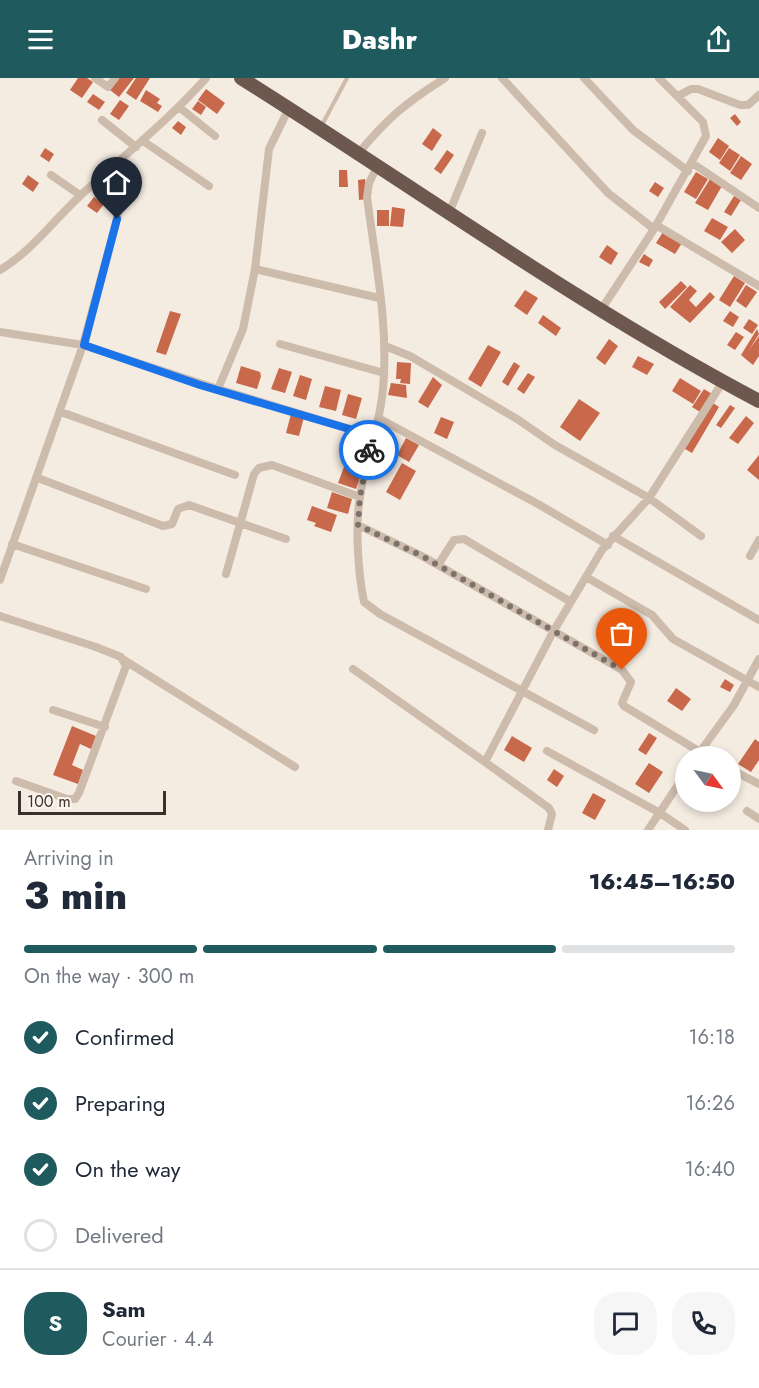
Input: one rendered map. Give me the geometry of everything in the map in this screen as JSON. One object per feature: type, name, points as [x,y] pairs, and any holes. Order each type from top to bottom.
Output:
[{"type":"highway","points":[[241,78],[602,310],[722,383],[758,399]]},
{"type":"street","points":[[95,78],[108,87],[115,78]]},
{"type":"street","points":[[0,270],[10,264],[80,195],[140,144],[206,78]]},
{"type":"street","points":[[358,154],[383,123],[399,109],[445,78]]},
{"type":"street","points":[[502,78],[608,193],[655,227],[759,286]]},
{"type":"street","points":[[584,78],[633,130],[688,171]]},
{"type":"street","points":[[602,310],[655,227],[706,136],[703,123],[664,80]]},
{"type":"street","points":[[678,96],[691,89],[698,89],[740,105],[748,105],[759,95]]},
{"type":"street","points":[[178,107],[215,136]]},
{"type":"street","points":[[218,389],[243,328],[255,269],[269,149],[289,108]]},
{"type":"street","points":[[102,120],[209,186]]},
{"type":"street","points":[[449,213],[482,133]]},
{"type":"street","points":[[0,580],[84,345],[117,219],[122,160]]},
{"type":"street","points":[[692,163],[759,208]]},
{"type":"street","points":[[378,167],[367,191],[385,346],[380,419],[373,436],[360,497],[358,525],[364,602],[370,609],[594,730]]},
{"type":"street","points":[[51,175],[80,195]]},
{"type":"street","points":[[0,260],[10,264]]},
{"type":"street","points":[[255,269],[379,298]]},
{"type":"street","points":[[0,332],[84,345],[373,436]]},
{"type":"street","points":[[280,344],[384,374]]},
{"type":"street","points":[[385,346],[410,356],[517,418],[555,445],[649,498],[701,536]]},
{"type":"street","points":[[485,762],[553,632],[602,550],[649,498],[722,383]]},
{"type":"street","points":[[61,412],[235,475]]},
{"type":"street","points":[[380,419],[538,504],[608,545]]},
{"type":"street","points":[[226,574],[254,474],[265,465],[360,497]]},
{"type":"street","points":[[38,478],[163,526],[172,524],[178,509],[184,505],[286,538]]},
{"type":"street","points":[[358,525],[438,565],[627,674],[631,682],[622,703],[624,706],[687,746]]},
{"type":"street","points":[[614,536],[759,620]]},
{"type":"street","points":[[438,565],[454,540],[464,539],[571,602]]},
{"type":"street","points":[[750,556],[759,540]]},
{"type":"street","points":[[12,544],[146,589]]},
{"type":"street","points":[[586,577],[652,615],[673,639],[759,687]]},
{"type":"street","points":[[0,616],[96,647],[124,660],[296,767]]},
{"type":"street","points":[[707,746],[749,681],[759,659]]},
{"type":"street","points":[[16,781],[66,799],[75,799],[105,727],[124,673],[124,660]]},
{"type":"street","points":[[353,669],[549,808],[552,814],[548,830]]},
{"type":"street","points":[[53,710],[105,727]]},
{"type":"street","points":[[547,751],[660,813],[685,830]]},
{"type":"street","points":[[741,775],[759,784]]},
{"type":"street","points":[[648,830],[675,790]]},
{"type":"street","points":[[747,811],[759,819]]},
{"type":"lane","points":[[320,129],[347,78]]},
{"type":"building","points":[[78,78],[87,78],[93,82],[82,98],[70,90]]},
{"type":"building","points":[[119,78],[134,78],[119,97],[110,90]]},
{"type":"building","points":[[136,78],[150,78],[136,100],[126,93]]},
{"type":"building","points":[[206,89],[225,103],[217,114],[198,100]]},
{"type":"building","points":[[146,90],[160,99],[157,103],[162,106],[158,112],[140,101]]},
{"type":"building","points":[[93,94],[105,102],[99,110],[87,102]]},
{"type":"building","points":[[120,100],[129,106],[119,120],[110,114]]},
{"type":"building","points":[[198,101],[206,107],[201,115],[192,109]]},
{"type":"building","points":[[735,114],[741,122],[737,126],[730,118]]},
{"type":"building","points":[[178,121],[186,127],[181,135],[172,128]]},
{"type":"building","points":[[433,128],[442,135],[432,151],[422,144]]},
{"type":"building","points":[[718,138],[729,146],[720,160],[709,152]]},
{"type":"building","points":[[45,148],[54,154],[49,162],[40,156]]},
{"type":"building","points":[[729,148],[740,155],[730,171],[719,163]]},
{"type":"building","points":[[447,150],[454,155],[441,174],[434,169]]},
{"type":"building","points":[[741,156],[752,164],[741,180],[730,173]]},
{"type":"building","points":[[339,170],[347,170],[348,187],[339,187]]},
{"type":"building","points":[[696,172],[708,179],[696,199],[684,192]]},
{"type":"building","points":[[28,175],[39,183],[33,192],[22,184]]},
{"type":"building","points":[[365,179],[367,199],[359,200],[358,180]]},
{"type":"building","points":[[710,179],[722,186],[708,210],[695,203]]},
{"type":"building","points":[[655,182],[664,188],[658,197],[649,191]]},
{"type":"building","points":[[734,196],[741,200],[731,216],[724,212]]},
{"type":"building","points":[[94,197],[104,204],[97,213],[87,206]]},
{"type":"building","points":[[392,207],[405,209],[403,227],[390,226]]},
{"type":"building","points":[[377,210],[389,210],[389,226],[377,226]]},
{"type":"building","points":[[712,218],[728,227],[720,240],[704,231]]},
{"type":"building","points":[[735,229],[745,240],[732,253],[721,242]]},
{"type":"building","points":[[663,232],[682,243],[675,254],[656,243]]},
{"type":"building","points":[[607,245],[618,253],[611,265],[599,257]]},
{"type":"building","points":[[644,254],[653,260],[649,267],[639,262]]},
{"type":"building","points":[[734,276],[745,283],[730,307],[719,300]]},
{"type":"building","points":[[681,281],[687,287],[665,309],[659,302]]},
{"type":"building","points":[[690,285],[697,291],[689,300],[696,307],[710,292],[715,297],[690,323],[670,307]]},
{"type":"building","points":[[746,285],[757,292],[746,308],[736,301]]},
{"type":"building","points":[[525,290],[538,298],[527,315],[514,306]]},
{"type":"building","points":[[170,311],[181,314],[166,355],[156,352]]},
{"type":"building","points":[[730,311],[739,317],[733,327],[723,321]]},
{"type":"building","points":[[543,315],[561,328],[556,336],[538,323]]},
{"type":"building","points":[[749,319],[758,325],[752,334],[743,328]]},
{"type":"building","points":[[757,329],[759,334],[749,350],[759,336],[759,356],[753,365],[741,355]]},
{"type":"building","points":[[736,332],[744,337],[735,350],[727,345]]},
{"type":"building","points":[[609,339],[618,346],[605,365],[596,358]]},
{"type":"building","points":[[488,345],[501,352],[481,387],[468,379]]},
{"type":"building","points":[[638,356],[654,364],[647,375],[632,367]]},
{"type":"building","points":[[397,362],[411,363],[410,384],[400,383],[401,379],[396,379]]},
{"type":"building","points":[[514,362],[520,366],[508,386],[502,382]]},
{"type":"building","points":[[241,366],[260,372],[257,389],[236,383]]},
{"type":"building","points":[[279,368],[292,372],[285,393],[271,389]]},
{"type":"building","points":[[528,373],[535,377],[524,394],[517,389]]},
{"type":"building","points":[[300,375],[312,379],[306,400],[293,396]]},
{"type":"building","points":[[433,377],[442,385],[428,408],[418,402]]},
{"type":"building","points":[[680,378],[701,391],[693,404],[672,391]]},
{"type":"building","points":[[391,383],[406,385],[407,398],[388,395]]},
{"type":"building","points":[[325,386],[341,390],[336,411],[319,407]]},
{"type":"building","points":[[704,389],[712,394],[700,412],[692,407]]},
{"type":"building","points":[[348,394],[362,398],[356,419],[342,415]]},
{"type":"building","points":[[579,399],[600,413],[580,441],[560,427]]},
{"type":"building","points":[[713,403],[719,407],[692,453],[685,449]]},
{"type":"building","points":[[730,405],[735,408],[721,428],[716,425]]},
{"type":"building","points":[[291,414],[304,417],[299,436],[286,433]]},
{"type":"building","points":[[746,416],[754,423],[738,444],[729,438]]},
{"type":"building","points":[[441,417],[454,422],[447,439],[434,433]]},
{"type":"building","points":[[406,438],[419,445],[409,462],[397,455]]},
{"type":"building","points":[[759,455],[759,480],[747,470]]},
{"type":"building","points":[[402,463],[416,471],[400,500],[386,492]]},
{"type":"building","points":[[344,467],[362,473],[356,489],[338,483]]},
{"type":"building","points":[[332,492],[352,499],[348,514],[327,508]]},
{"type":"building","points":[[312,506],[337,515],[331,532],[314,526],[316,523],[307,520]]},
{"type":"building","points":[[725,679],[734,685],[730,692],[720,687]]},
{"type":"building","points":[[676,688],[691,699],[682,711],[667,701]]},
{"type":"building","points":[[72,726],[96,736],[91,749],[80,744],[72,765],[83,770],[78,784],[53,775]]},
{"type":"building","points":[[649,733],[657,738],[646,755],[638,750]]},
{"type":"building","points":[[512,736],[532,748],[524,762],[504,750]]},
{"type":"building","points":[[755,739],[759,742],[759,760],[751,772],[741,766],[741,760]]},
{"type":"building","points":[[649,763],[663,772],[649,793],[635,784]]},
{"type":"building","points":[[554,769],[564,776],[557,787],[547,780]]},
{"type":"building","points":[[593,793],[606,800],[595,820],[582,813]]},
{"type":"way so far","points":[[369,450],[360,497],[358,525],[422,556],[622,670]]},
{"type":"route","points":[[117,219],[84,345],[200,385],[373,436],[369,450]]}]
